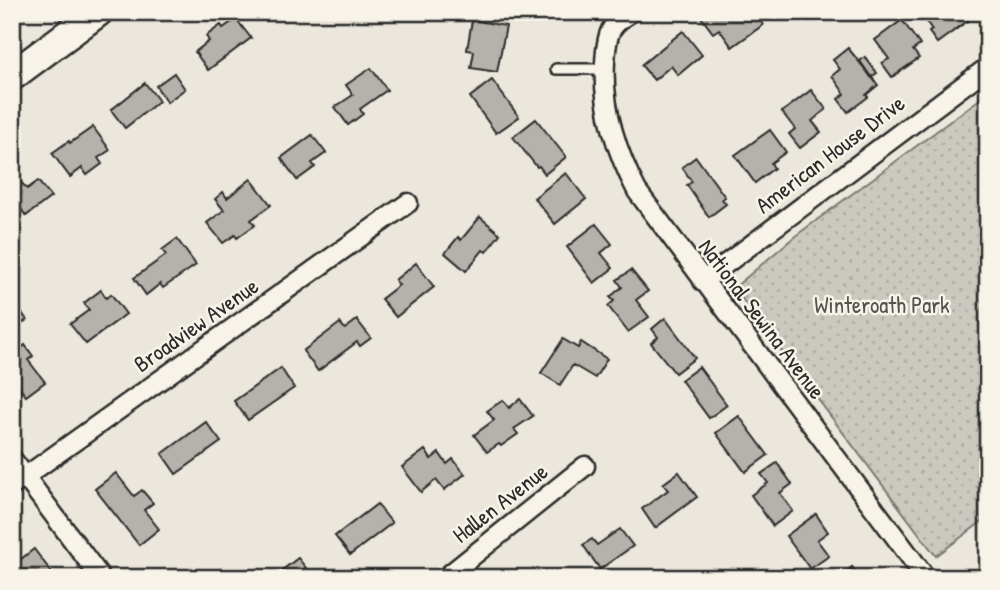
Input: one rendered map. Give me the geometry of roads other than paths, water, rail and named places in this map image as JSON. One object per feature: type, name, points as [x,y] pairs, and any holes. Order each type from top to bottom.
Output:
[{"type":"main road","points":[[12,76],[98,12]]},
{"type":"street","name":"National Sewina Avenue","points":[[631,12],[611,30],[607,42],[605,69],[610,121],[628,174],[637,191],[702,281],[926,578]]},
{"type":"street","name":"American House Drive","points":[[702,281],[988,67]]},
{"type":"street","name":"Broadview Avenue","points":[[19,481],[408,203]]},
{"type":"street","points":[[12,459],[19,481],[101,578]]},
{"type":"street","name":"Hallen Avenue","points":[[445,578],[585,466]]},
{"type":"lane","points":[[556,69],[605,69]]},
{"type":"park label","name":"Winteroath Park","points":[[882,305]]}]
